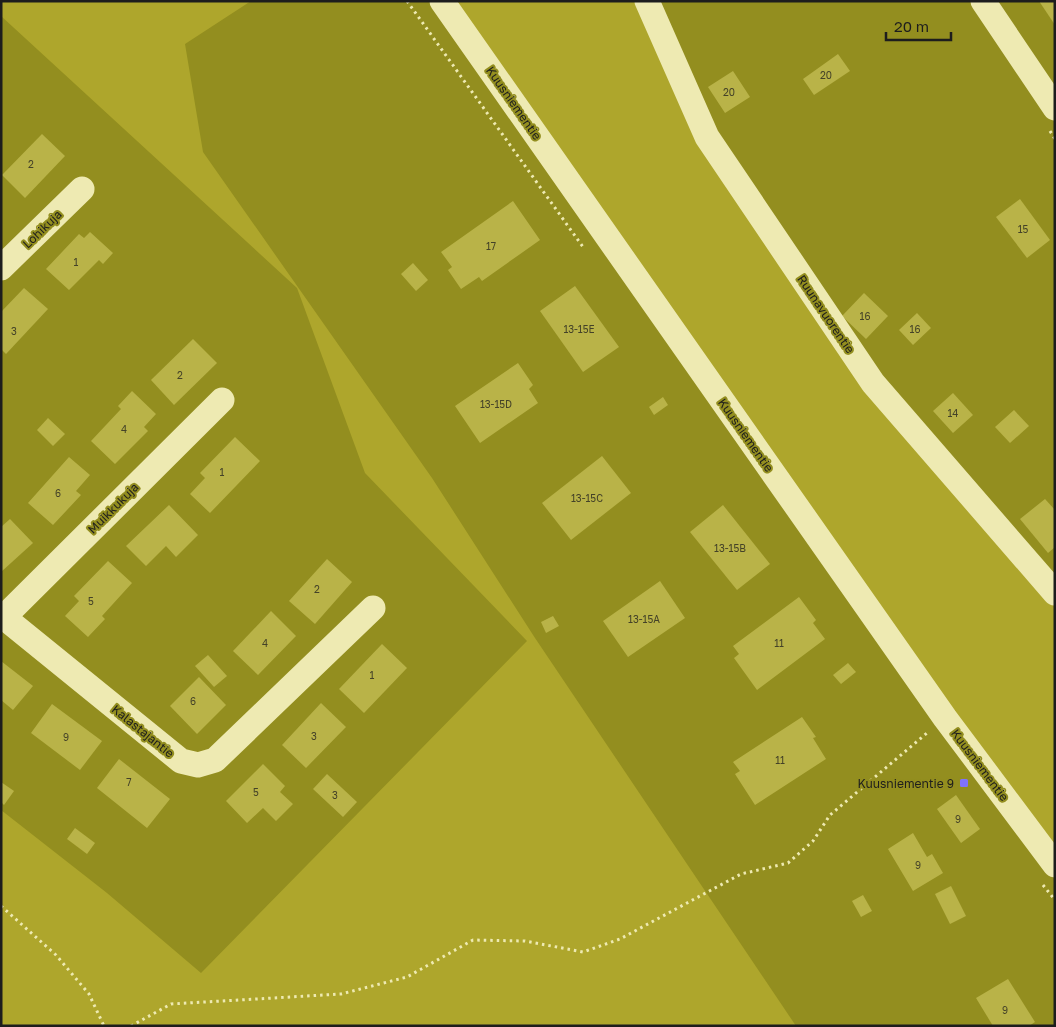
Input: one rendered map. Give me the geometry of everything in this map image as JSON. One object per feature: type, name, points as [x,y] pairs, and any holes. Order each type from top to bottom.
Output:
[{"type":"street","name":"Kuusniementie","points":[[442,1],[945,718],[1055,865]]},
{"type":"street","name":"Ruunavuorentie","points":[[647,1],[707,137],[872,383],[1055,593]]},
{"type":"street","points":[[983,1],[1055,108]]},
{"type":"street","name":"Lohikuja","points":[[1,268],[82,189]]},
{"type":"street","name":"Muikkukuja","points":[[2,616],[222,400]]},
{"type":"street","name":"Kalastajantie","points":[[2,616],[181,761],[198,765],[215,760],[373,608]]},
{"type":"path","points":[[131,1026],[171,1004],[341,994],[406,977],[473,940],[526,941],[583,952],[620,939],[742,874],[788,863],[812,841],[830,815],[945,718]]},
{"type":"path","points":[[1,906],[56,955],[90,994],[104,1026]]},
{"type":"shaded area","points":[[1,1],[251,1],[185,44],[203,152],[432,478],[535,638],[796,1026],[1,1026],[1,810],[107,893],[201,973],[527,641],[365,473],[297,288],[1,16]]},
{"type":"shaded area","points":[[442,1],[647,1],[707,137],[873,383],[1055,593],[1055,865]]},
{"type":"building","points":[[1039,1],[1055,1],[1055,25]]},
{"type":"building","points":[[838,54],[850,71],[814,95],[803,79]]},
{"type":"building","points":[[733,71],[750,97],[725,113],[708,87]]},
{"type":"building","points":[[42,134],[65,156],[25,198],[2,175]]},
{"type":"building","points":[[1020,199],[1050,240],[1027,258],[996,217]]},
{"type":"building","points":[[513,201],[540,240],[482,281],[479,277],[461,289],[448,270],[452,267],[441,252]]},
{"type":"building","points":[[90,232],[113,253],[103,264],[99,260],[69,290],[46,269],[79,234],[84,238]]},
{"type":"building","points":[[413,263],[428,280],[416,291],[401,274]]},
{"type":"building","points":[[575,286],[619,347],[583,372],[540,311]]},
{"type":"building","points":[[24,288],[48,309],[6,354],[1,349],[1,312]]},
{"type":"building","points":[[864,293],[888,316],[866,339],[842,316]]},
{"type":"building","points":[[917,313],[931,328],[913,345],[899,330]]},
{"type":"building","points":[[193,339],[217,363],[174,405],[151,380]]},
{"type":"building","points":[[518,363],[533,385],[529,389],[538,403],[480,443],[455,406]]},
{"type":"building","points":[[132,391],[156,414],[144,427],[148,431],[115,464],[91,441],[121,409],[118,406]]},
{"type":"building","points":[[953,393],[973,415],[953,433],[933,411]]},
{"type":"building","points":[[663,397],[668,405],[654,415],[649,407]]},
{"type":"building","points":[[1014,410],[1029,426],[1010,443],[995,427]]},
{"type":"building","points":[[48,418],[65,434],[53,446],[37,430]]},
{"type":"building","points":[[235,437],[260,461],[210,513],[190,494],[205,478],[200,473]]},
{"type":"building","points":[[602,456],[631,493],[571,540],[542,503]]},
{"type":"building","points":[[69,457],[90,475],[76,491],[81,495],[53,525],[28,503]]},
{"type":"building","points":[[1045,499],[1055,510],[1055,547],[1048,553],[1020,519]]},
{"type":"building","points":[[169,505],[198,535],[176,557],[166,546],[146,566],[126,546]]},
{"type":"building","points":[[723,505],[770,564],[737,590],[690,532]]},
{"type":"building","points":[[10,519],[33,543],[1,572],[1,527]]},
{"type":"building","points":[[327,559],[352,582],[315,624],[289,601]]},
{"type":"building","points":[[108,561],[132,583],[102,616],[105,619],[88,637],[65,616],[79,601],[74,596]]},
{"type":"building","points":[[660,581],[685,618],[628,657],[603,621]]},
{"type":"building","points":[[799,597],[816,620],[813,623],[825,639],[757,690],[734,658],[739,654],[733,646]]},
{"type":"building","points":[[271,611],[296,636],[258,675],[233,651]]},
{"type":"building","points":[[553,616],[559,626],[546,633],[541,622]]},
{"type":"building","points":[[382,644],[407,668],[364,713],[339,689]]},
{"type":"building","points":[[208,655],[227,676],[214,687],[195,666]]},
{"type":"building","points":[[1,661],[33,686],[13,710],[1,700]]},
{"type":"building","points":[[848,663],[856,672],[841,684],[833,675]]},
{"type":"building","points":[[199,677],[226,705],[197,734],[170,706]]},
{"type":"building","points":[[321,703],[346,727],[306,768],[282,745]]},
{"type":"building","points":[[52,704],[102,741],[80,770],[31,733]]},
{"type":"building","points":[[802,717],[816,737],[813,738],[826,759],[755,805],[735,774],[740,771],[733,762]]},
{"type":"building","points":[[119,759],[170,799],[147,828],[97,788]]},
{"type":"building","points":[[263,764],[285,786],[280,792],[293,804],[276,821],[263,808],[247,823],[226,801]]},
{"type":"building","points":[[327,774],[357,802],[343,817],[313,789]]},
{"type":"building","points":[[1,782],[14,791],[4,805],[1,802]]},
{"type":"building","points":[[956,795],[980,829],[961,843],[937,809]]},
{"type":"building","points":[[75,828],[95,843],[87,854],[67,839]]},
{"type":"building","points":[[913,833],[927,857],[932,854],[943,873],[913,891],[888,849]]},
{"type":"building","points":[[951,886],[966,916],[950,924],[935,894]]},
{"type":"building","points":[[863,895],[872,911],[861,917],[852,901]]},
{"type":"building","points":[[1008,979],[1035,1022],[1029,1026],[993,1026],[976,998]]},
{"type":"place","name":"Kuusniementie 9","points":[[964,783]]}]
